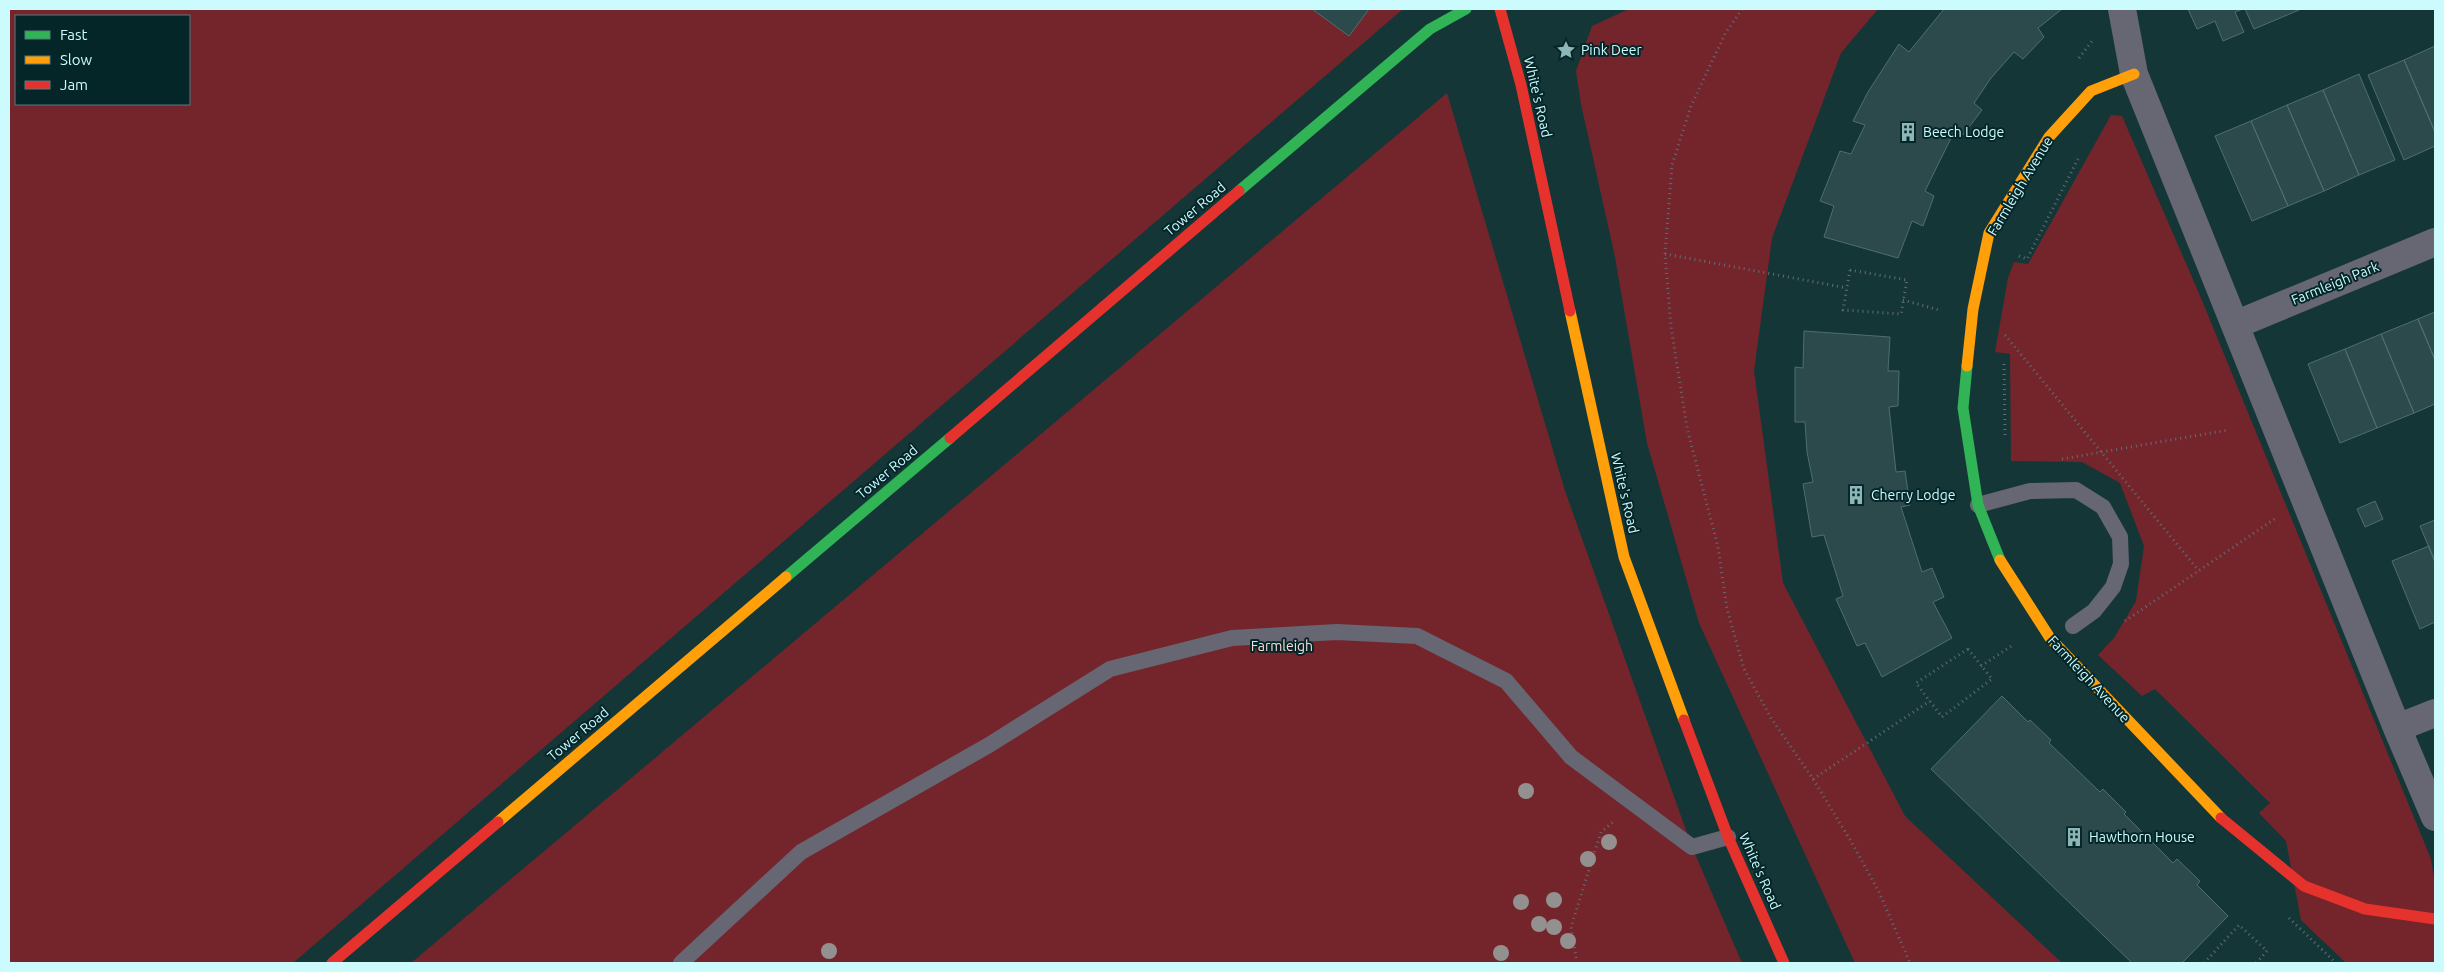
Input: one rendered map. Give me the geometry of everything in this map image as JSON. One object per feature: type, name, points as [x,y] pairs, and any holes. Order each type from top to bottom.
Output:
[{"type":"street","name":"Tower Road","points":[[332,963],[1430,29],[1466,9]]},
{"type":"street","name":"White's Road","points":[[1500,9],[1521,85],[1624,558],[1728,836],[1784,963]]},
{"type":"street","points":[[2122,9],[2134,74],[2397,728],[2435,817]]},
{"type":"street","name":"Farmleigh Avenue","points":[[2134,74],[2091,91],[2049,137],[1989,233],[1973,309],[1963,408],[1978,505],[2003,568],[2050,638],[2226,823],[2304,886],[2365,909],[2435,919]]},
{"type":"street","name":"Farmleigh Park","points":[[2235,325],[2435,242]]},
{"type":"street","points":[[2397,728],[2435,713]]},
{"type":"lane","points":[[1978,505],[2030,491],[2076,490],[2103,507],[2120,537],[2121,564],[2113,587],[2094,611],[2073,626]]},
{"type":"lane","points":[[682,963],[801,852],[989,745],[1110,669],[1232,638],[1337,632],[1417,636],[1506,681],[1572,757],[1692,847],[1728,836]]},
{"type":"path","points":[[1742,9],[1725,34],[1691,106],[1672,165],[1665,254],[1670,327],[1687,428],[1718,547],[1726,609],[1744,669],[1771,718],[1813,778],[1852,843],[1879,892],[1910,963]]},
{"type":"path","points":[[2011,253],[2027,259],[2081,155]]},
{"type":"path","points":[[1665,254],[1847,288]]},
{"type":"path","points":[[1850,270],[1907,280],[1900,314],[1843,310],[1847,288],[1850,270]]},
{"type":"path","points":[[1903,300],[1943,311],[1973,309],[1994,321],[2199,571]]},
{"type":"path","points":[[2004,356],[2004,441]]},
{"type":"path","points":[[2053,461],[2228,430]]},
{"type":"path","points":[[2119,625],[2268,524],[2304,496]]},
{"type":"path","points":[[1981,666],[2016,643]]},
{"type":"path","points":[[1968,649],[1992,680],[1942,717],[1930,701],[1916,683],[1968,649]]},
{"type":"path","points":[[1813,778],[1930,701]]},
{"type":"path","points":[[1577,963],[1571,927],[1601,832],[1634,804]]},
{"type":"path","points":[[2204,963],[2239,924],[2267,951],[2256,963]]},
{"type":"green space","points":[[9,9],[1403,9],[293,963],[9,963]]},
{"type":"green space","points":[[1629,9],[1878,9],[1841,53],[1772,238],[1754,371],[1783,583],[1905,816],[2062,963],[1855,963],[1699,623],[1647,443],[1615,257],[1581,104],[1576,71],[1592,26]]},
{"type":"green space","name":"Farmleigh","points":[[1447,93],[1565,491],[1692,847],[1742,963],[411,963]]},
{"type":"green space","points":[[2111,115],[2122,116],[2201,298],[2431,859],[2435,885],[2435,963],[2346,963],[2301,920],[2286,841],[2259,813],[2270,803],[2155,689],[2142,696],[2098,655],[2114,638],[2136,601],[2144,546],[2120,483],[2082,462],[2011,461],[2010,354],[1995,352],[2008,278],[2014,262],[2028,264]]},
{"type":"building","points":[[1312,9],[1369,9],[1349,36]]},
{"type":"building","name":"Beech Lodge","points":[[1944,9],[2062,9],[2038,28],[2044,37],[2023,59],[2014,52],[1991,78],[1974,103],[1982,110],[1963,135],[1955,130],[1925,191],[1934,196],[1923,226],[1912,221],[1898,258],[1824,237],[1834,206],[1820,201],[1840,151],[1851,154],[1865,125],[1853,121],[1868,92],[1899,44],[1909,52]]},
{"type":"building","points":[[2188,9],[2243,9],[2235,12],[2244,32],[2223,41],[2215,21],[2197,29]]},
{"type":"building","points":[[2245,9],[2298,9],[2299,10],[2254,29]]},
{"type":"building","points":[[2435,46],[2435,132],[2404,60]]},
{"type":"building","points":[[2404,60],[2435,132],[2435,146],[2404,160],[2368,75]]},
{"type":"building","points":[[2359,74],[2395,160],[2359,175],[2323,90]]},
{"type":"building","points":[[2323,90],[2359,175],[2324,191],[2287,105]]},
{"type":"building","points":[[2287,105],[2324,191],[2288,206],[2251,121]]},
{"type":"building","points":[[2251,121],[2288,206],[2252,221],[2215,136]]},
{"type":"building","points":[[2435,312],[2435,360],[2418,319]]},
{"type":"building","points":[[2418,319],[2435,360],[2435,404],[2414,413],[2381,334]]},
{"type":"building","name":"Cherry Lodge","points":[[1804,331],[1890,337],[1888,371],[1899,371],[1898,406],[1889,407],[1896,472],[1905,471],[1910,505],[1901,507],[1922,572],[1932,568],[1944,597],[1933,602],[1952,638],[1882,677],[1865,643],[1857,646],[1836,599],[1843,596],[1824,535],[1812,537],[1803,484],[1813,482],[1807,452],[1805,422],[1795,422],[1795,367],[1803,368]]},
{"type":"building","points":[[2381,334],[2414,413],[2377,428],[2345,349]]},
{"type":"building","points":[[2345,349],[2377,428],[2340,443],[2308,364]]},
{"type":"building","points":[[2375,501],[2383,519],[2365,527],[2357,509]]},
{"type":"building","points":[[2435,520],[2435,562],[2420,526]]},
{"type":"building","points":[[2429,546],[2435,562],[2435,622],[2420,629],[2392,561]]},
{"type":"building","name":"Hawthorn House","points":[[2002,696],[2028,722],[2030,720],[2051,740],[2049,743],[2100,792],[2103,789],[2126,812],[2124,814],[2173,863],[2177,859],[2200,881],[2197,885],[2228,916],[2182,963],[2132,963],[1931,769]]},
{"type":"traffic: fast","points":[[1239,191],[1430,29],[1466,9]]},
{"type":"traffic: fast","points":[[1967,366],[1963,408],[1978,505],[2000,560]]},
{"type":"traffic: fast","points":[[786,577],[950,438]]},
{"type":"traffic: slow","points":[[1967,366],[1973,309],[1989,233],[2049,137],[2091,91],[2134,74]]},
{"type":"traffic: slow","points":[[1570,311],[1624,557],[1684,720]]},
{"type":"traffic: slow","points":[[2000,560],[2050,638],[2221,818]]},
{"type":"traffic: slow","points":[[498,822],[786,577]]},
{"type":"traffic: jam","points":[[1500,9],[1521,85],[1570,311]]},
{"type":"traffic: jam","points":[[950,438],[1239,191]]},
{"type":"traffic: jam","points":[[1684,720],[1728,837],[1784,963]]},
{"type":"traffic: jam","points":[[2221,818],[2304,886],[2365,909],[2435,919]]},
{"type":"traffic: jam","points":[[332,963],[498,822]]},
{"type":"place","name":"Pink Deer","points":[[1566,50]]},
{"type":"place","name":"Beech Lodge","points":[[1908,132]]},
{"type":"place","name":"Cherry Lodge","points":[[1856,495]]},
{"type":"place","name":"Hawthorn House","points":[[2074,837]]}]
